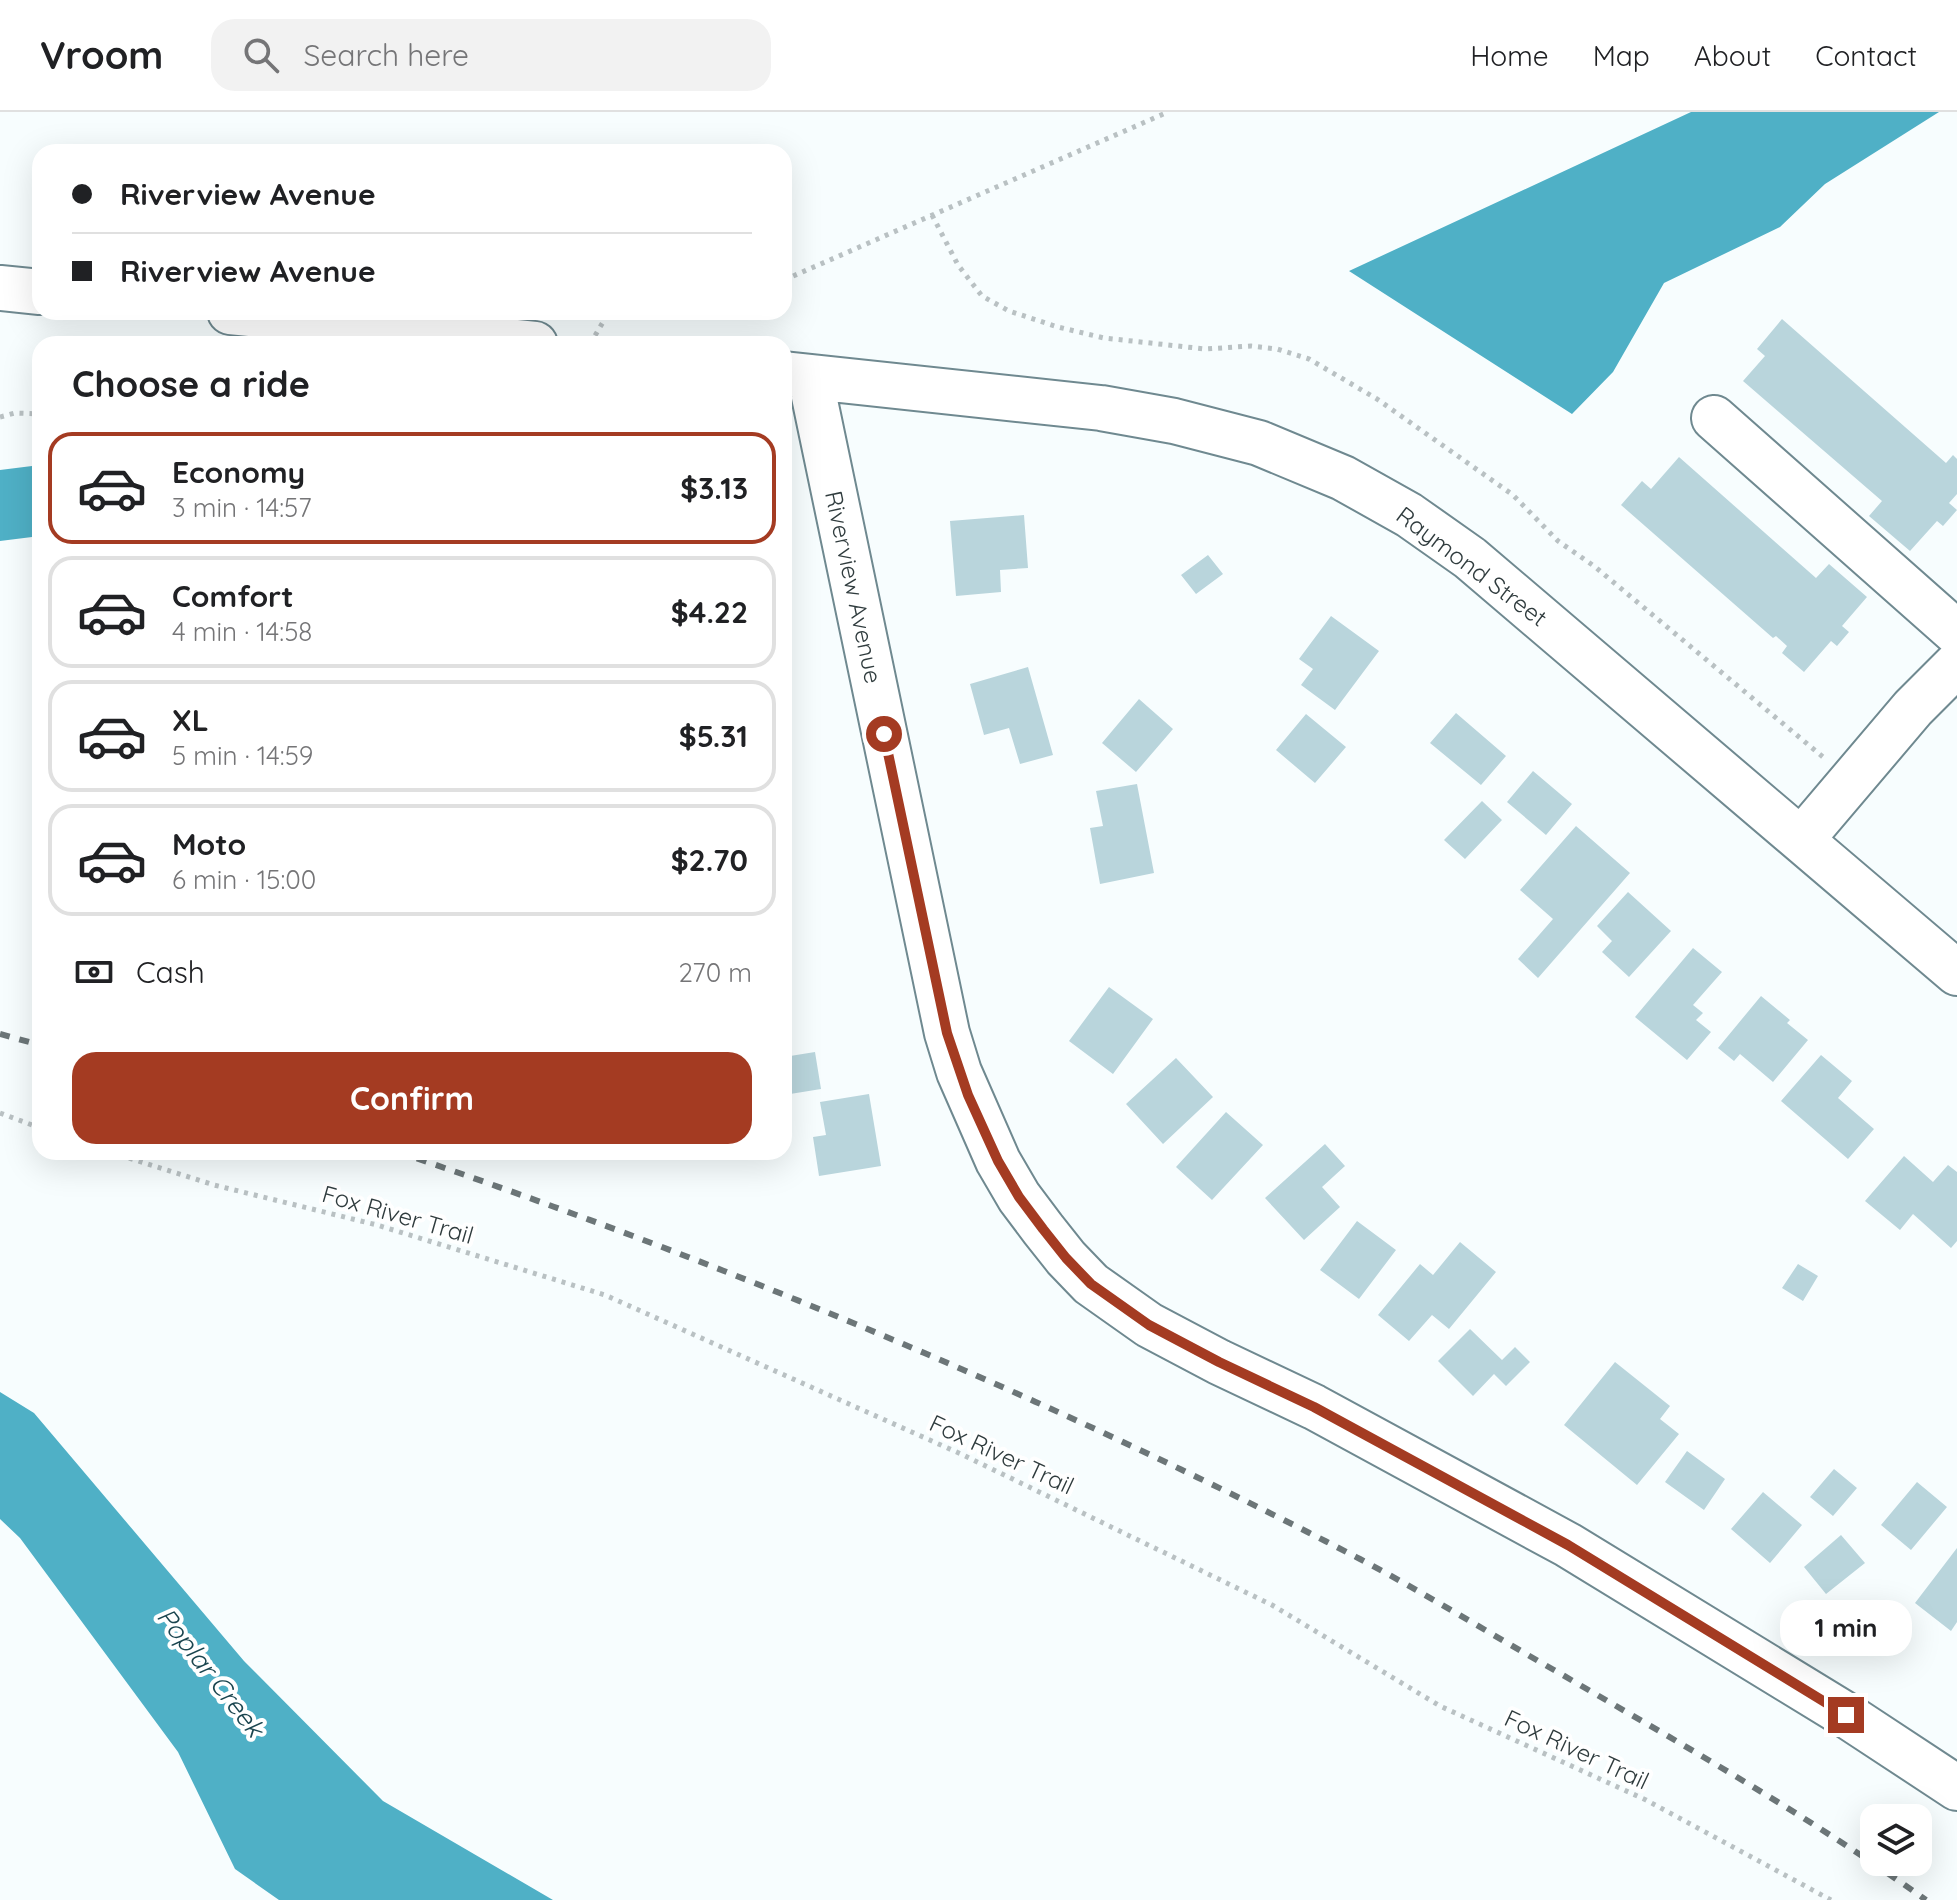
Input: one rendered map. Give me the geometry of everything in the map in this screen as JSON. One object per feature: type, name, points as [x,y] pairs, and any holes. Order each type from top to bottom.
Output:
[{"type":"street","points":[[0,288],[32,291]]},
{"type":"street","points":[[306,320],[459,336]]},
{"type":"street","name":"Raymond Street","points":[[797,375],[1101,408],[1159,418],[1259,443],[1343,478],[1409,515],[1470,558],[1957,973]]},
{"type":"street","name":"Riverview Avenue","points":[[797,375],[947,1033],[968,1095],[998,1161],[1019,1197],[1066,1258],[1091,1284],[1149,1325],[1314,1407],[1568,1545],[1846,1715],[1957,1788]]},
{"type":"street","points":[[1714,418],[1957,633]]},
{"type":"street","points":[[1801,840],[1913,708],[1957,664]]},
{"type":"path","points":[[792,276],[1168,112]]},
{"type":"path","points":[[0,417],[15,413],[32,414]]},
{"type":"path","points":[[0,1113],[32,1125]]},
{"type":"path","name":"Fox River Trail","points":[[135,1160],[214,1185],[377,1225],[605,1295],[961,1454],[1272,1605],[1440,1706],[1646,1800],[1831,1900]]},
{"type":"water","points":[[1691,112],[1939,112],[1825,184],[1780,227],[1664,283],[1613,372],[1572,414],[1349,271]]},
{"type":"water","points":[[32,466],[32,537],[0,541],[0,470]]},
{"type":"water","name":"Poplar Creek","points":[[0,1392],[34,1413],[244,1661],[383,1801],[553,1900],[279,1900],[235,1869],[178,1752],[20,1538],[0,1519]]},
{"type":"building","points":[[1782,319],[1946,463],[1953,455],[1957,459],[1957,494],[1949,503],[1957,510],[1943,526],[1937,521],[1910,551],[1869,516],[1882,501],[1743,381],[1765,356],[1757,349]]},
{"type":"building","points":[[1679,457],[1816,578],[1829,564],[1867,597],[1842,626],[1849,632],[1837,646],[1831,641],[1804,672],[1782,653],[1787,646],[1776,636],[1773,638],[1621,505],[1642,481],[1651,489]]},
{"type":"building","points":[[1024,515],[1028,568],[1000,570],[1001,592],[956,596],[950,521]]},
{"type":"building","points":[[1208,555],[1223,574],[1196,594],[1181,575]]},
{"type":"building","points":[[1331,616],[1379,651],[1335,710],[1301,685],[1313,669],[1299,659]]},
{"type":"building","points":[[1028,667],[1053,755],[1020,764],[1009,728],[984,735],[970,684]]},
{"type":"building","points":[[1139,699],[1173,729],[1136,772],[1102,743]]},
{"type":"building","points":[[1456,713],[1506,756],[1481,785],[1430,743]]},
{"type":"building","points":[[1306,714],[1346,747],[1315,783],[1276,750]]},
{"type":"building","points":[[1533,771],[1572,804],[1546,835],[1507,802]]},
{"type":"building","points":[[1137,784],[1154,873],[1100,884],[1090,828],[1103,826],[1096,791]]},
{"type":"building","points":[[1482,801],[1502,820],[1465,859],[1444,840]]},
{"type":"building","points":[[1576,826],[1630,873],[1538,978],[1518,959],[1553,919],[1520,890]]},
{"type":"building","points":[[1628,892],[1671,931],[1629,977],[1602,952],[1612,941],[1597,926]]},
{"type":"building","points":[[1693,948],[1722,972],[1693,1005],[1703,1013],[1696,1020],[1711,1032],[1687,1060],[1635,1017]]},
{"type":"building","points":[[1109,987],[1153,1019],[1113,1074],[1069,1041]]},
{"type":"building","points":[[1761,996],[1808,1040],[1773,1082],[1740,1054],[1734,1061],[1718,1048]]},
{"type":"building","points":[[815,1052],[821,1089],[792,1094],[792,1056]]},
{"type":"building","points":[[1821,1055],[1852,1081],[1838,1098],[1874,1129],[1848,1159],[1781,1101]]},
{"type":"building","points":[[1176,1058],[1213,1097],[1163,1144],[1126,1104]]},
{"type":"building","points":[[869,1094],[881,1166],[819,1176],[813,1137],[826,1135],[820,1102]]},
{"type":"building","points":[[1226,1112],[1263,1145],[1212,1200],[1176,1167]]},
{"type":"building","points":[[1325,1144],[1345,1166],[1322,1187],[1340,1207],[1304,1240],[1265,1198]]},
{"type":"building","points":[[1904,1156],[1933,1182],[1948,1165],[1957,1172],[1957,1241],[1951,1248],[1913,1214],[1900,1230],[1865,1201]]},
{"type":"building","points":[[1357,1221],[1396,1250],[1359,1299],[1320,1270]]},
{"type":"building","points":[[1460,1242],[1496,1272],[1449,1329],[1432,1315],[1409,1341],[1378,1315],[1420,1264],[1433,1275]]},
{"type":"building","points":[[1798,1264],[1818,1276],[1803,1301],[1782,1288]]},
{"type":"building","points":[[1470,1329],[1502,1360],[1515,1347],[1530,1362],[1506,1386],[1494,1374],[1473,1396],[1438,1361]]},
{"type":"building","points":[[1615,1362],[1670,1406],[1660,1419],[1679,1434],[1637,1485],[1564,1425]]},
{"type":"building","points":[[1687,1451],[1725,1479],[1704,1510],[1665,1482]]},
{"type":"building","points":[[1834,1469],[1857,1488],[1833,1516],[1810,1497]]},
{"type":"building","points":[[1917,1482],[1947,1507],[1911,1550],[1881,1525]]},
{"type":"building","points":[[1763,1492],[1802,1525],[1770,1563],[1731,1529]]},
{"type":"building","points":[[1841,1535],[1865,1563],[1826,1594],[1804,1567]]},
{"type":"building","points":[[1957,1548],[1957,1622],[1951,1631],[1915,1603]]},
{"type":"railway","points":[[0,1034],[32,1043]]},
{"type":"railway","points":[[421,1160],[644,1240],[887,1337],[1126,1443],[1243,1500],[1385,1572],[1649,1725],[1789,1809],[1926,1900]]},
{"type":"route","points":[[884,734],[947,1033],[959,1072],[977,1118],[1019,1197],[1066,1258],[1091,1284],[1149,1325],[1314,1407],[1568,1545],[1846,1715]]}]
